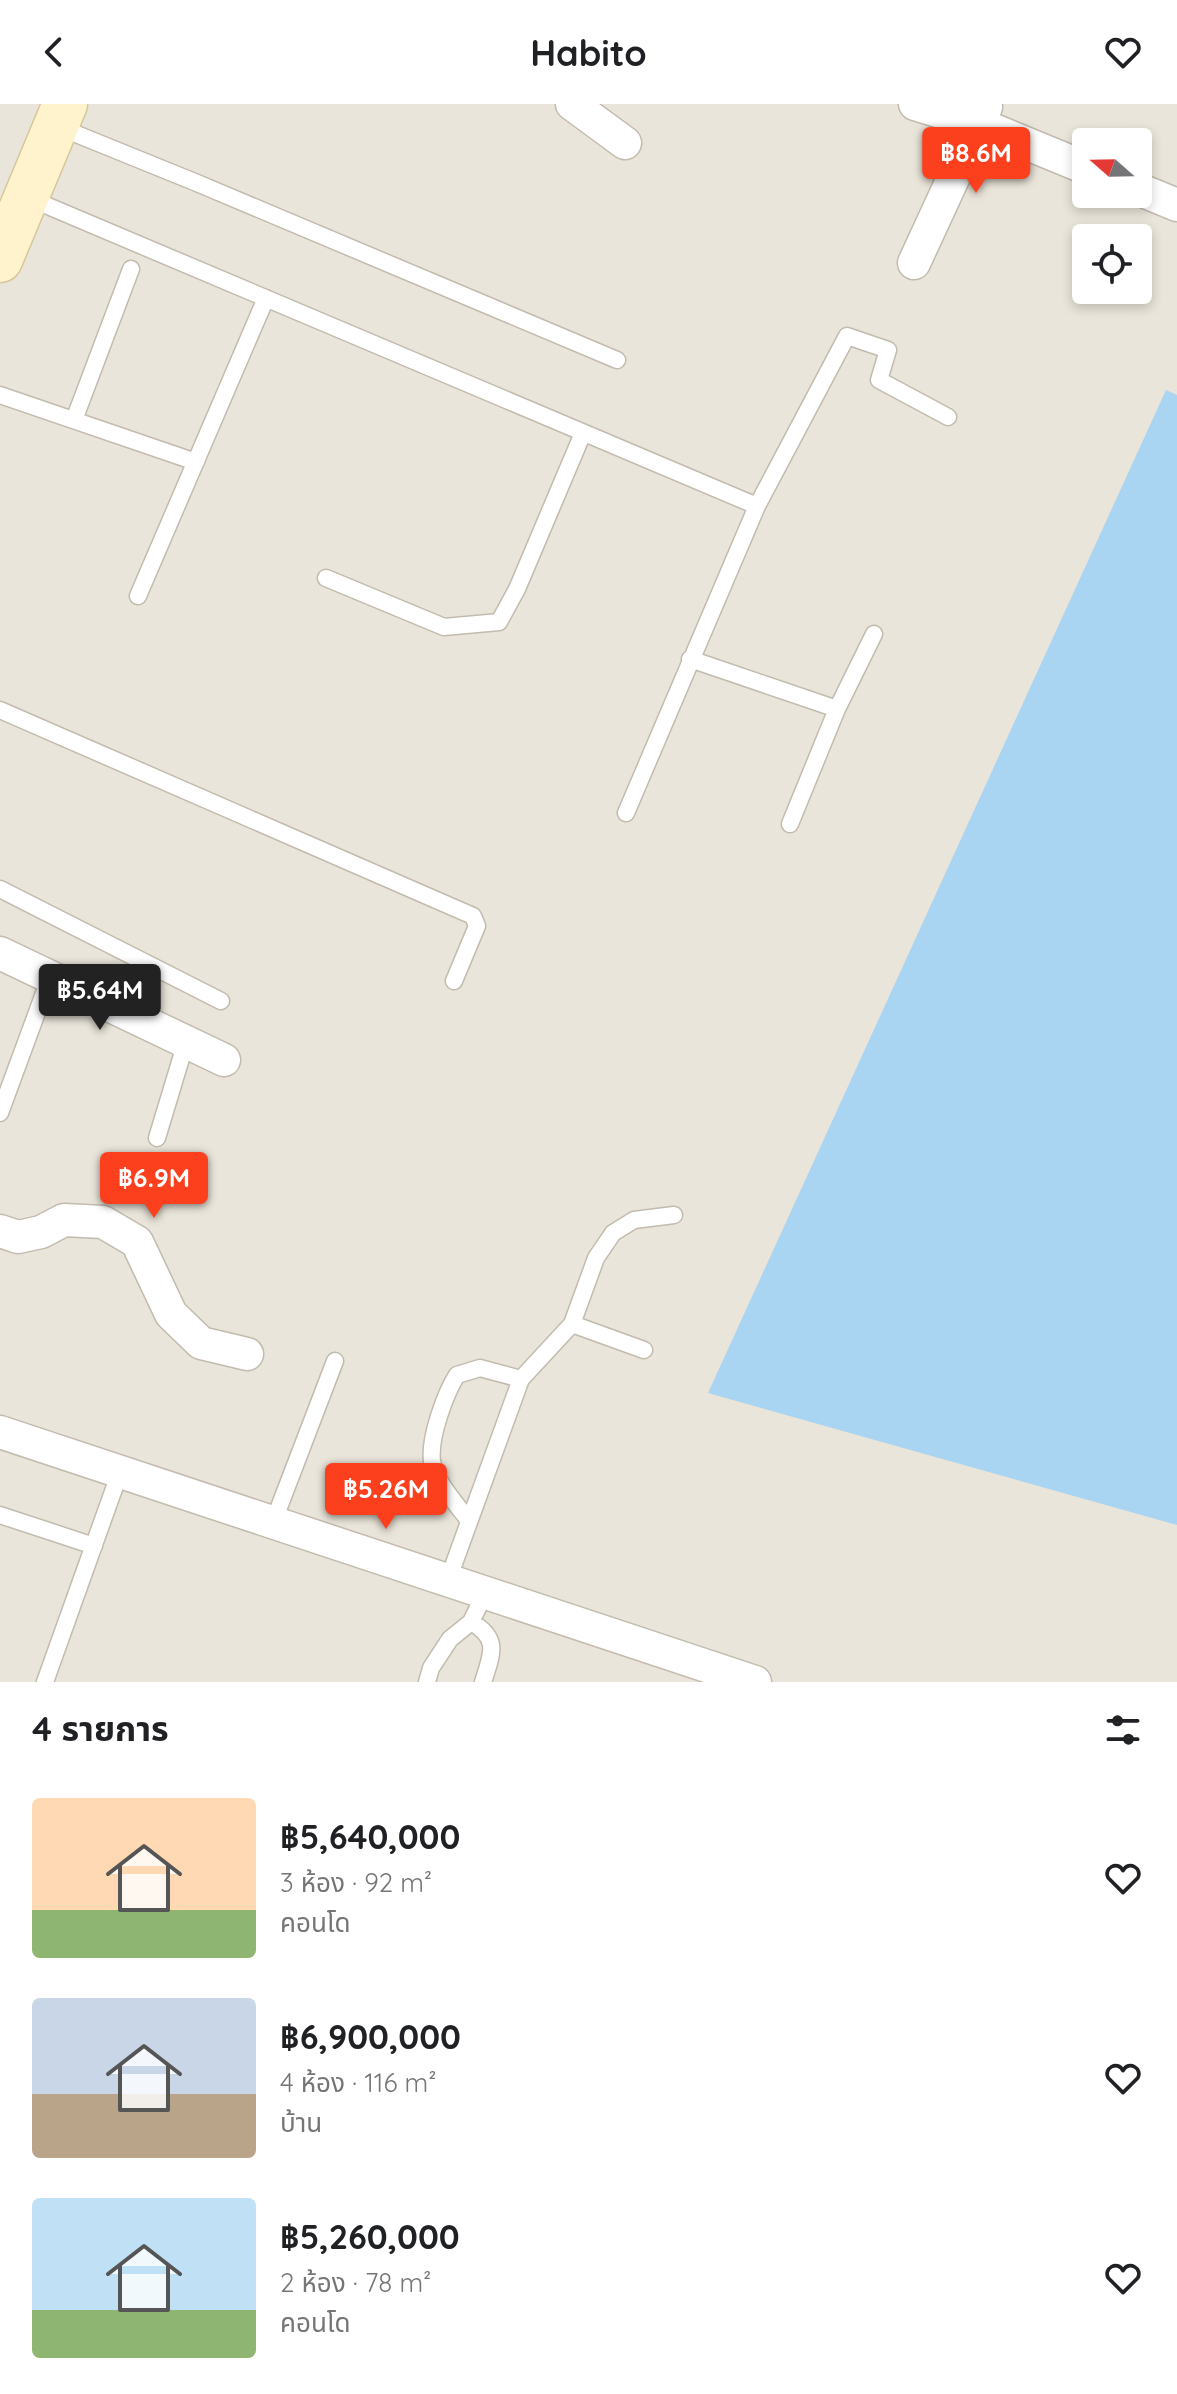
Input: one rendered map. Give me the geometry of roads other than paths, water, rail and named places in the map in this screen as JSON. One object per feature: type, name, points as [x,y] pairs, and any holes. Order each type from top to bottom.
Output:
[{"type":"street","points":[[572,104],[625,143]]},
{"type":"street","points":[[915,104],[983,114],[1072,161]]},
{"type":"street","points":[[914,263],[983,114]]},
{"type":"street","points":[[0,260],[61,115]]},
{"type":"street","points":[[1152,195],[1177,205]]},
{"type":"street","points":[[0,953],[224,1060]]},
{"type":"street","points":[[0,1231],[18,1237],[41,1232],[64,1220],[103,1222],[137,1242],[171,1314],[201,1343],[247,1354]]},
{"type":"street","points":[[0,1432],[755,1682]]},
{"type":"lane","points":[[61,115],[617,360]]},
{"type":"lane","points":[[27,197],[757,506]]},
{"type":"lane","points":[[74,420],[131,269]]},
{"type":"lane","points":[[138,596],[266,298]]},
{"type":"lane","points":[[626,813],[757,506],[847,336],[888,350],[879,380],[948,417]]},
{"type":"lane","points":[[0,395],[196,462]]},
{"type":"lane","points":[[326,578],[444,627],[499,622],[517,589],[583,433]]},
{"type":"lane","points":[[790,824],[837,709],[874,634]]},
{"type":"lane","points":[[690,659],[837,709]]},
{"type":"lane","points":[[1,712],[473,916],[477,926],[454,981]]},
{"type":"lane","points":[[0,889],[221,1001]]},
{"type":"lane","points":[[0,1113],[50,977]]},
{"type":"lane","points":[[157,1138],[186,1042]]},
{"type":"lane","points":[[448,1580],[521,1379],[572,1324],[596,1258],[613,1233],[634,1220],[674,1215]]},
{"type":"lane","points":[[572,1324],[644,1350]]},
{"type":"lane","points":[[273,1523],[335,1361]]},
{"type":"lane","points":[[469,1521],[443,1486],[432,1460],[445,1393],[457,1375],[480,1368],[521,1379]]},
{"type":"lane","points":[[45,1682],[120,1472]]},
{"type":"lane","points":[[0,1515],[94,1546]]},
{"type":"lane","points":[[427,1682],[431,1668],[450,1639],[471,1622],[485,1593]]},
{"type":"lane","points":[[471,1622],[484,1629],[490,1639],[491,1655],[483,1682]]},
{"type":"water","points":[[1166,390],[1177,395],[1177,1525],[708,1393]]}]
